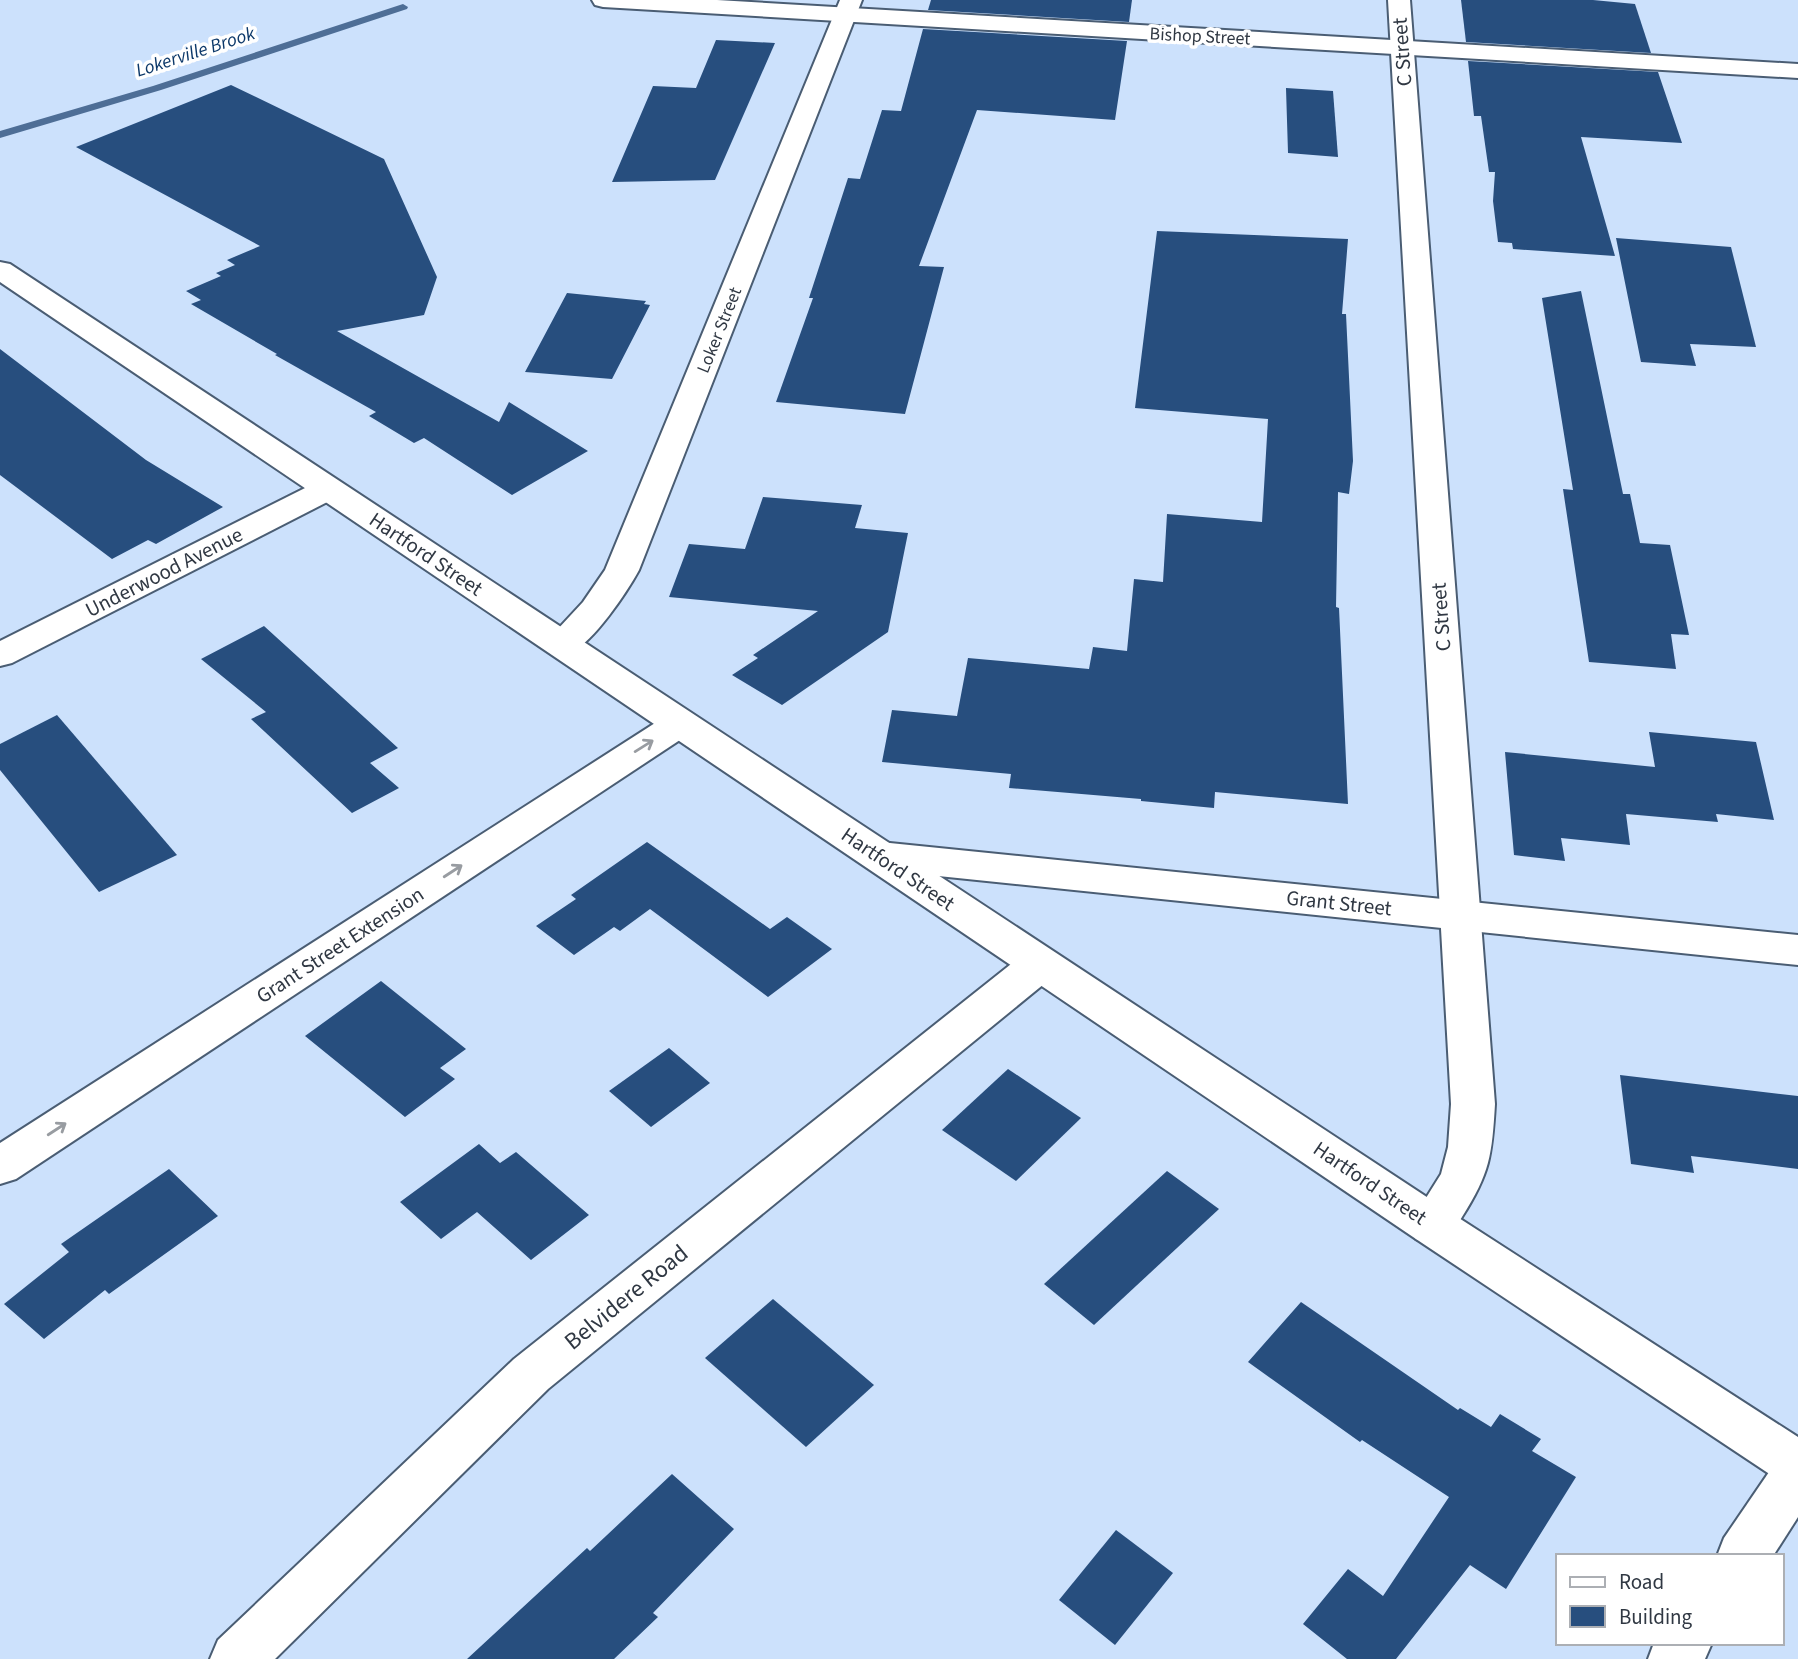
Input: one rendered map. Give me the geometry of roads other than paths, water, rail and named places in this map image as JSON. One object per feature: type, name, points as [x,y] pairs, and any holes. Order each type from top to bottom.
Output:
[{"type":"street","name":"Bishop Street","points":[[603,0],[848,7],[1401,48],[1798,71]]},
{"type":"street","name":"C Street","points":[[1399,0],[1473,1104],[1470,1147],[1459,1185],[1432,1225]]},
{"type":"street","name":"Loker Street","points":[[561,644],[589,620],[608,596],[622,570],[848,7]]},
{"type":"street","name":"Hartford Street","points":[[0,270],[1432,1225],[1798,1465]]},
{"type":"street","name":"Underwood Avenue","points":[[0,655],[328,489]]},
{"type":"street","name":"Grant Street Extension","points":[[0,1166],[679,724]]},
{"type":"street","name":"Grant Street","points":[[880,856],[1798,950]]},
{"type":"street","name":"Belvidere Road","points":[[237,1659],[531,1374],[1040,964]]},
{"type":"street","points":[[1744,1554],[1798,1473]]},
{"type":"waterway","name":"Lokerville Brook","points":[[0,135],[157,88],[403,7]]}]
